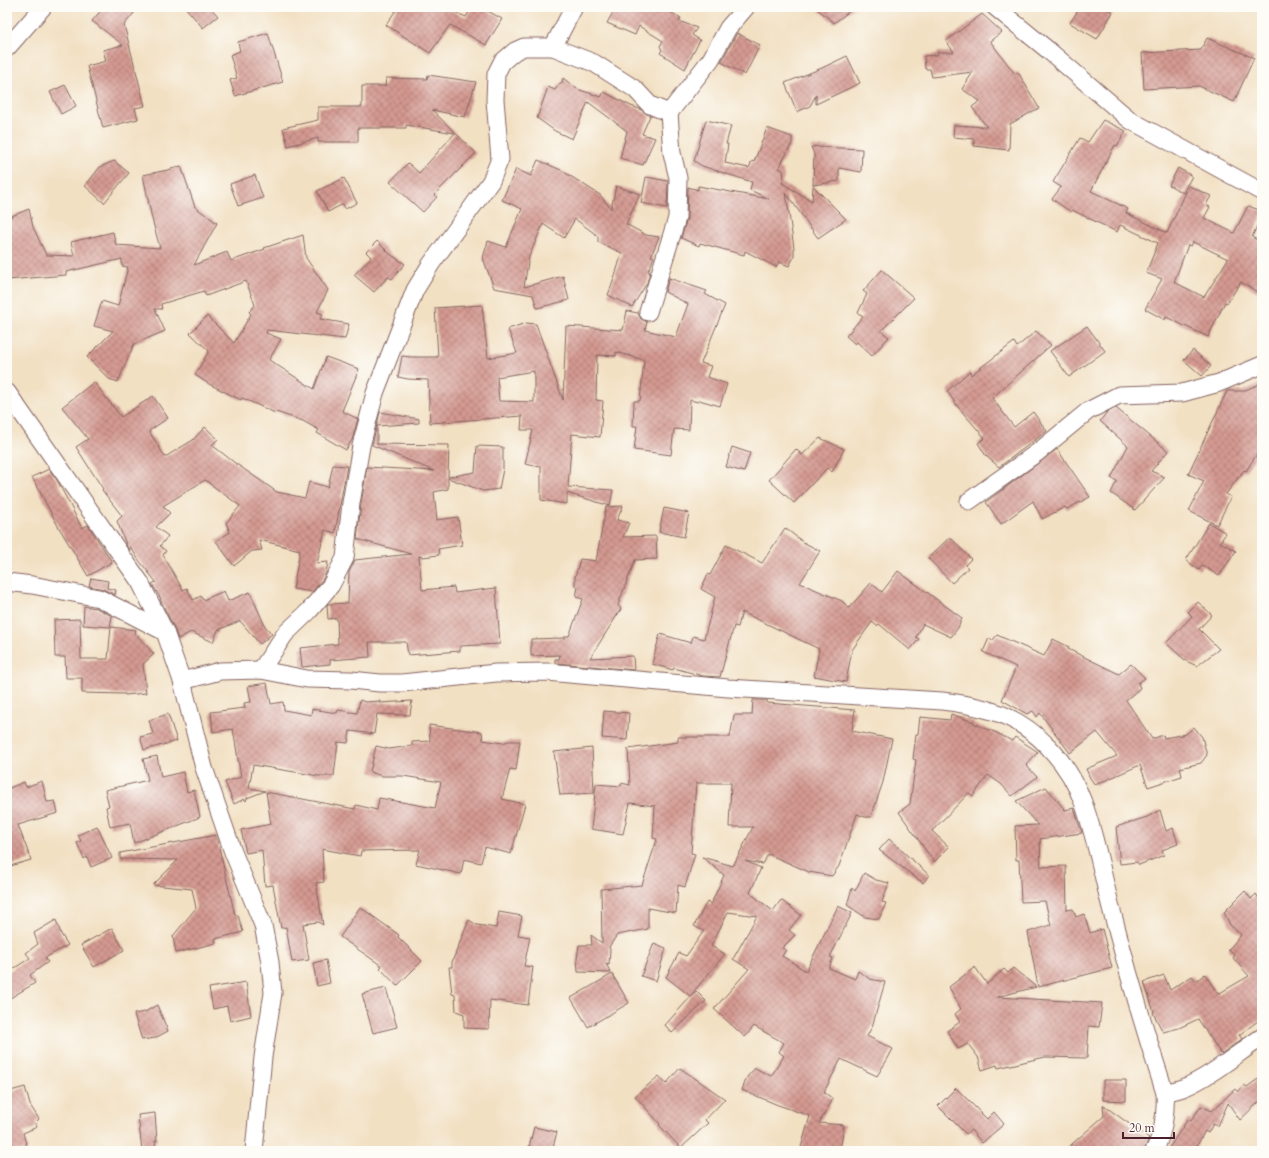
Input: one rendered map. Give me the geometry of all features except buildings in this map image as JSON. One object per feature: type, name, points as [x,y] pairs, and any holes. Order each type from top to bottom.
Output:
[{"type":"street","points":[[7,48],[43,7]]},
{"type":"street","points":[[553,47],[574,7]]},
{"type":"street","points":[[648,312],[677,218],[678,178],[672,153],[669,113],[711,59],[728,28],[746,7]]},
{"type":"street","points":[[995,7],[1130,120],[1262,192]]},
{"type":"street","points":[[261,670],[285,634],[309,611],[331,584],[344,558],[350,503],[361,446],[375,393],[412,297],[431,264],[491,180],[500,159],[495,100],[496,74],[502,62],[515,51],[524,47],[553,47],[594,63],[634,89],[650,105],[669,113]]},
{"type":"street","points":[[969,501],[1038,452],[1088,411],[1119,395],[1182,394],[1219,383],[1262,365]]},
{"type":"street","points":[[7,392],[140,582],[165,632],[182,681],[204,768],[233,852],[263,925],[270,962],[272,993],[263,1057],[254,1151]]},
{"type":"street","points":[[7,582],[32,585],[99,598],[165,632]]},
{"type":"street","points":[[182,681],[220,671],[261,670],[307,679],[351,680],[380,683],[402,683],[496,674],[547,672],[728,688],[942,701],[967,704],[993,711],[1013,720],[1029,729],[1044,742],[1072,778],[1083,801],[1120,942],[1165,1093],[1165,1108],[1158,1145],[1154,1151]]},
{"type":"street","points":[[1165,1093],[1183,1088],[1197,1080],[1262,1037]]}]
